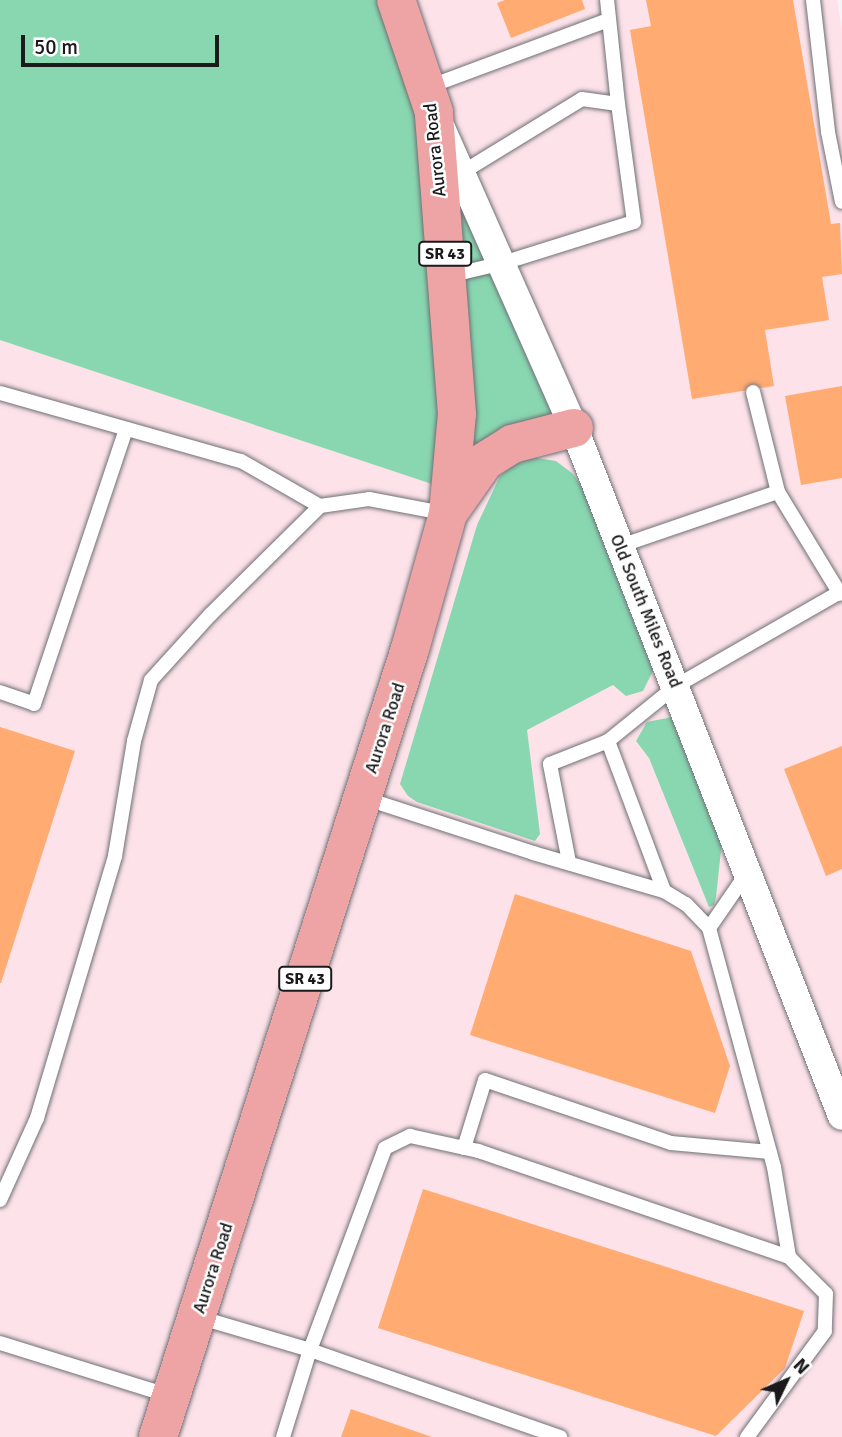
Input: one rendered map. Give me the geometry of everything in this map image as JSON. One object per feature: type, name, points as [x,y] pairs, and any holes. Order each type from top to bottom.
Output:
[{"type":"main road","name":"Aurora Road","points":[[158,1437],[411,649],[448,514],[457,414],[446,276],[451,178],[402,4]]},
{"type":"main road","points":[[448,514],[485,461],[512,444],[574,428]]},
{"type":"street","name":"Old South Miles Road","points":[[451,178],[503,263],[574,428],[842,1116]]},
{"type":"lane","points":[[446,276],[503,263],[634,222],[607,0]]},
{"type":"lane","points":[[813,0],[828,132],[842,202]]},
{"type":"lane","points":[[430,100],[608,20]]},
{"type":"lane","points":[[451,178],[582,99],[618,104]]},
{"type":"lane","points":[[569,863],[550,764],[608,741],[676,685],[841,593],[778,492],[753,392]]},
{"type":"lane","points":[[0,393],[242,461],[320,506]]},
{"type":"lane","points":[[0,692],[33,704],[126,429]]},
{"type":"lane","points":[[620,546],[778,492]]},
{"type":"lane","points":[[0,1200],[37,1118],[115,856],[134,741],[151,680],[210,615],[320,506],[369,499],[448,514]]},
{"type":"lane","points":[[608,741],[664,891]]},
{"type":"lane","points":[[363,798],[664,891],[686,904],[709,928],[769,1152],[789,1256]]},
{"type":"lane","points":[[709,928],[747,873]]},
{"type":"lane","points":[[464,1148],[485,1080],[671,1143],[769,1152]]},
{"type":"lane","points":[[283,1437],[310,1350],[385,1148],[410,1136],[464,1148],[789,1256],[826,1294],[825,1331],[747,1437]]},
{"type":"lane","points":[[197,1317],[310,1350],[560,1437]]},
{"type":"lane","points":[[0,1343],[172,1396]]},
{"type":"shaded area","points":[[396,0],[837,0],[842,30],[842,1437],[0,1437],[0,340],[450,489]]},
{"type":"green space","points":[[0,0],[396,0],[574,428],[462,494],[0,340]]},
{"type":"green space","points":[[531,457],[556,461],[572,473],[582,486],[654,669],[643,691],[626,696],[613,685],[527,730],[540,834],[535,841],[417,802],[408,796],[400,784],[477,525],[500,476],[511,466]]},
{"type":"green space","points":[[672,717],[722,841],[716,897],[714,905],[709,907],[649,758],[636,741],[647,722]]},
{"type":"building","points":[[505,0],[582,0],[585,9],[511,38],[497,3]]},
{"type":"building","points":[[646,0],[793,0],[831,224],[840,223],[842,274],[822,277],[829,320],[765,330],[774,386],[692,399],[630,30],[651,26]]},
{"type":"building","points":[[842,386],[842,478],[801,485],[785,396]]},
{"type":"building","points":[[0,727],[75,751],[1,983],[0,983]]},
{"type":"building","points":[[842,746],[842,869],[826,876],[784,769]]},
{"type":"building","points":[[515,894],[691,951],[730,1066],[715,1113],[470,1035]]},
{"type":"building","points":[[423,1189],[804,1311],[785,1368],[716,1436],[378,1328]]},
{"type":"building","points":[[351,1409],[432,1437],[341,1437]]}]
